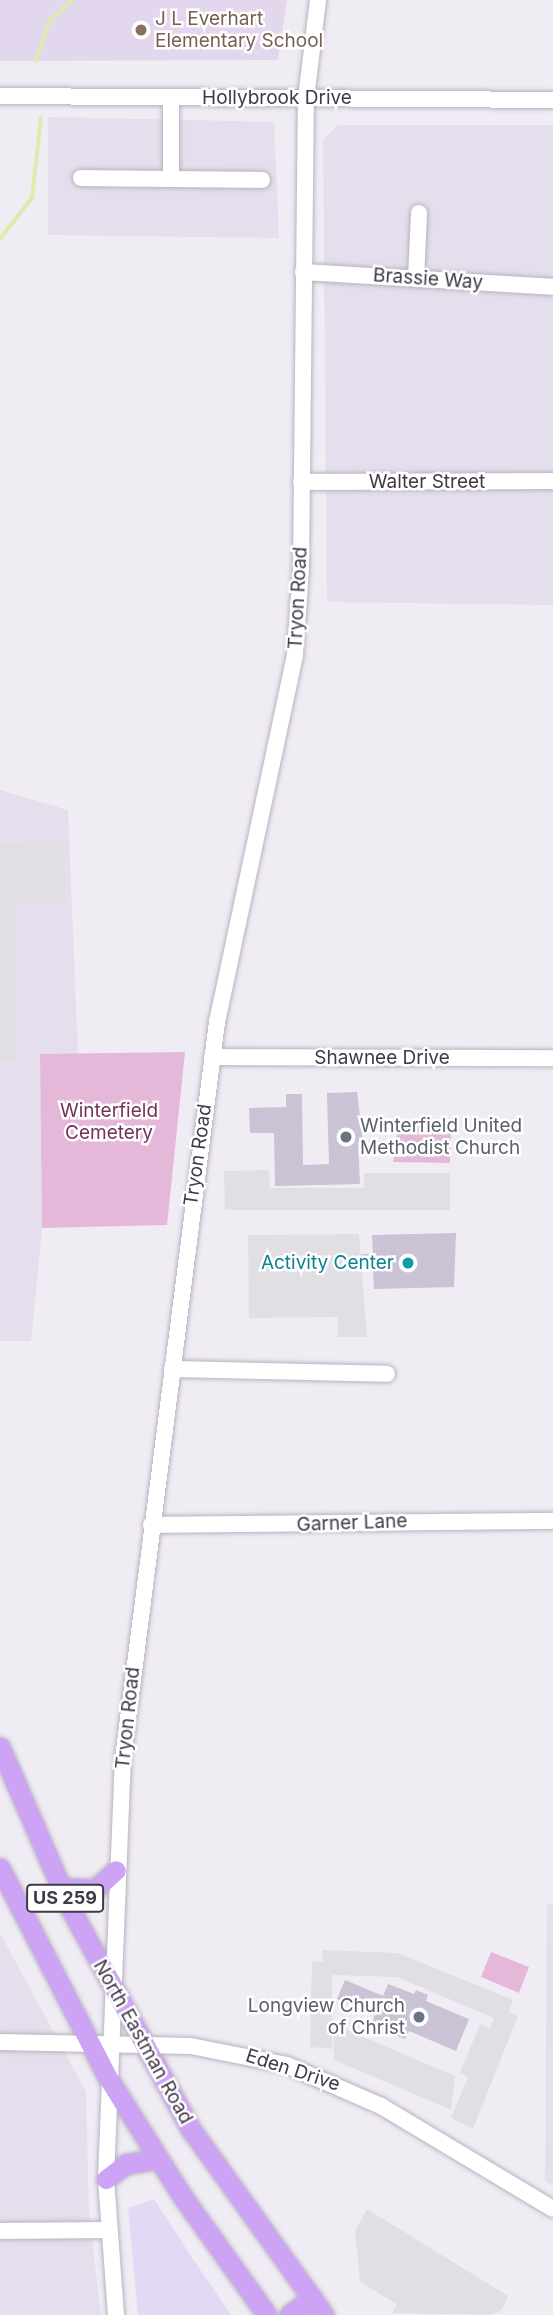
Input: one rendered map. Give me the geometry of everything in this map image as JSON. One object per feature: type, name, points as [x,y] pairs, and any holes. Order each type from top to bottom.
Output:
[{"type":"main road","name":"North Eastman Road","points":[[0,1746],[6,1782],[112,1990],[198,2139],[324,2315]]},
{"type":"main road","name":"US 259","points":[[0,1868],[108,2078],[157,2159],[267,2315]]},
{"type":"main road","points":[[60,1888],[95,1889],[116,1870]]},
{"type":"main road","points":[[106,2179],[126,2164],[157,2159]]},
{"type":"main road","points":[[289,2315],[312,2298]]},
{"type":"street","name":"Tryon Road","points":[[116,2315],[107,2230],[106,2179],[116,1870],[123,1758],[212,1057],[291,685],[301,592],[300,482],[306,98],[318,0]]},
{"type":"street","name":"Hollybrook Drive","points":[[0,96],[553,100]]},
{"type":"street","points":[[172,97],[172,180]]},
{"type":"street","points":[[81,178],[262,180]]},
{"type":"street","points":[[416,279],[419,213]]},
{"type":"street","name":"Brassie Way","points":[[303,272],[553,288]]},
{"type":"street","name":"Walter Street","points":[[300,482],[553,481]]},
{"type":"street","name":"Shawnee Drive","points":[[212,1057],[553,1058]]},
{"type":"street","points":[[172,1368],[387,1374]]},
{"type":"street","name":"Garner Lane","points":[[152,1525],[553,1521]]},
{"type":"street","name":"Eden Drive","points":[[0,2042],[143,2044],[241,2053],[313,2074],[382,2106],[553,2209]]},
{"type":"street","points":[[0,2231],[107,2230]]},
{"type":"shaded area","name":"J L Everhart Elementary School","points":[[0,0],[287,0],[278,60],[0,61]]},
{"type":"shaded area","points":[[48,117],[274,122],[279,238],[48,235]]},
{"type":"shaded area","points":[[338,125],[553,125],[553,605],[327,602],[323,140]]},
{"type":"shaded area","points":[[0,790],[68,810],[78,1054],[40,1054],[42,1228],[31,1341],[0,1341]]},
{"type":"shaded area","points":[[63,841],[66,903],[14,905],[16,1060],[0,1060],[0,844]]},
{"type":"shaded area","points":[[269,1170],[270,1188],[364,1188],[364,1173],[450,1173],[450,1210],[225,1210],[224,1171]]},
{"type":"shaded area","points":[[359,1234],[367,1337],[338,1337],[338,1317],[249,1318],[248,1235]]},
{"type":"shaded area","points":[[547,1904],[553,1904],[553,2186],[545,2181]]},
{"type":"shaded area","points":[[0,1933],[86,2092],[89,2213],[101,2315],[0,2315]]},
{"type":"shaded area","points":[[322,1950],[398,1953],[513,2000],[509,2012],[518,2016],[473,2129],[451,2118],[468,2077],[460,2073],[480,2024],[490,2028],[494,2018],[397,1977],[332,1975],[332,2049],[310,2047],[312,1961],[323,1962]]},
{"type":"shaded area","points":[[333,2024],[455,2076],[451,2110],[334,2060]]},
{"type":"shaded area","points":[[154,2199],[231,2315],[138,2315],[128,2208]]},
{"type":"shaded area","points":[[367,2209],[508,2296],[502,2310],[492,2315],[392,2313],[397,2304],[360,2282],[355,2231]]},
{"type":"green space","name":"Winterfield Cemetery","points":[[185,1052],[167,1225],[42,1228],[40,1054]]},
{"type":"green space","points":[[398,1126],[451,1126],[450,1163],[393,1162]]},
{"type":"green space","points":[[491,1952],[529,1967],[519,1993],[481,1977]]},
{"type":"building","name":"Winterfield United Methodist Church","points":[[357,1092],[363,1141],[358,1142],[360,1184],[275,1186],[274,1133],[250,1133],[249,1108],[286,1107],[286,1094],[302,1094],[303,1165],[329,1164],[327,1093]]},
{"type":"building","name":"Activity Center","points":[[456,1233],[454,1287],[374,1289],[373,1271],[362,1271],[361,1254],[373,1254],[372,1235]]},
{"type":"building","name":"Longview Church of Christ","points":[[345,1980],[383,1996],[388,1984],[414,1994],[416,1990],[428,1995],[426,2001],[469,2019],[456,2051],[409,2031],[405,2039],[371,2025],[375,2015],[337,1999]]},
{"type":"waterway","points":[[36,61],[50,20],[72,0]]},
{"type":"waterway","points":[[0,239],[32,198],[41,118]]},
{"type":"place","name":"J L Everhart Elementary School","points":[[141,30]]},
{"type":"place","name":"Winterfield United Methodist Church","points":[[346,1137]]},
{"type":"place","name":"Activity Center","points":[[408,1263]]},
{"type":"place","name":"Longview Church of Christ","points":[[419,2017]]}]
